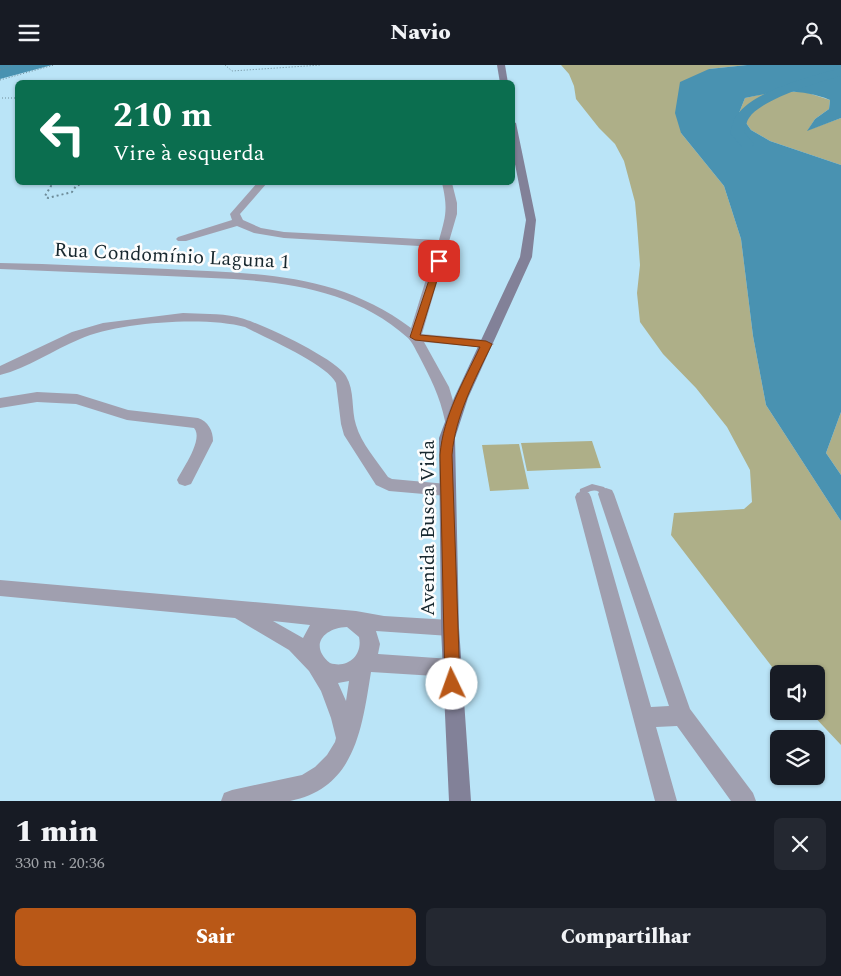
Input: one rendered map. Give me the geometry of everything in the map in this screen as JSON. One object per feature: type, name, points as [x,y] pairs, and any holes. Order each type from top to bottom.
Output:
[{"type":"street","points":[[501,65],[504,80]]},
{"type":"street","name":"Avenida Busca Vida","points":[[460,801],[451,668],[447,438],[452,421],[526,257],[532,220],[515,138]]},
{"type":"street","points":[[238,222],[235,214],[236,211],[260,185]]},
{"type":"street","points":[[448,185],[452,214],[415,337],[486,344]]},
{"type":"street","points":[[182,239],[238,222],[258,231],[284,235],[444,244]]},
{"type":"street","name":"Rua Condomínio Laguna 1","points":[[0,266],[217,275],[289,281],[334,291],[354,299],[415,337],[440,379],[447,395],[452,421]]},
{"type":"street","points":[[0,371],[76,335],[108,325],[183,317],[227,320],[250,324],[319,360],[338,375],[344,383],[348,424],[382,481],[389,485],[447,490]]},
{"type":"street","points":[[0,403],[37,397],[77,399],[127,415],[198,423],[204,428],[206,434],[205,441],[185,480]]},
{"type":"street","points":[[606,494],[682,715],[745,801]]},
{"type":"street","points":[[583,497],[666,801]]},
{"type":"street","points":[[0,588],[387,624],[450,628]]},
{"type":"street","points":[[236,610],[296,644],[325,672],[334,674],[354,670],[363,663],[451,668]]},
{"type":"street","points":[[232,801],[308,783],[325,774],[335,765],[347,740],[363,663],[370,645],[369,636],[365,629],[344,619],[324,624],[312,635],[309,645],[310,655],[336,698],[347,740]]},
{"type":"street","points":[[643,718],[682,715]]},
{"type":"lane","points":[[583,497],[583,491],[593,487],[602,489],[606,494]]},
{"type":"path","points":[[0,71],[12,65]]},
{"type":"path","points":[[0,81],[54,65]]},
{"type":"path","points":[[225,65],[232,71],[321,65]]},
{"type":"path","points":[[276,68],[282,65]]},
{"type":"path","points":[[2,98],[15,98]]},
{"type":"path","points":[[49,185],[51,186],[45,196],[48,198],[72,192],[78,185]]},
{"type":"green space","points":[[561,65],[747,65],[709,69],[681,133],[724,186],[741,239],[753,336],[766,405],[841,521],[841,745],[817,720],[825,720],[825,665],[771,665],[671,535],[674,513],[744,509],[752,502],[750,470],[727,427],[696,388],[663,354],[640,322],[637,293],[640,265],[635,202],[624,161],[615,144],[599,128],[576,99],[574,86],[569,74]]},
{"type":"green space","points":[[772,92],[805,92],[830,100],[829,109],[815,119],[808,130],[841,118],[841,165],[770,141],[751,130],[739,113],[745,98]]},
{"type":"green space","points":[[841,412],[841,475],[826,453]]},
{"type":"green space","points":[[592,441],[601,468],[527,471],[521,443]]},
{"type":"green space","points":[[519,444],[529,489],[490,491],[482,445]]},
{"type":"water","points":[[0,65],[52,65],[0,79]]},
{"type":"water","points":[[747,65],[841,65],[841,118],[807,131],[815,119],[829,109],[830,100],[798,92],[778,92],[745,98],[739,113],[751,130],[770,141],[841,165],[841,412],[826,453],[841,475],[841,521],[766,405],[753,336],[741,239],[724,186],[681,133],[675,113],[680,82],[709,69]]},
{"type":"waterway","points":[[747,144],[737,133],[741,119],[748,110],[772,96],[841,72]]},
{"type":"route","points":[[439,261],[415,337],[486,344],[461,399],[447,438],[452,684]]}]
